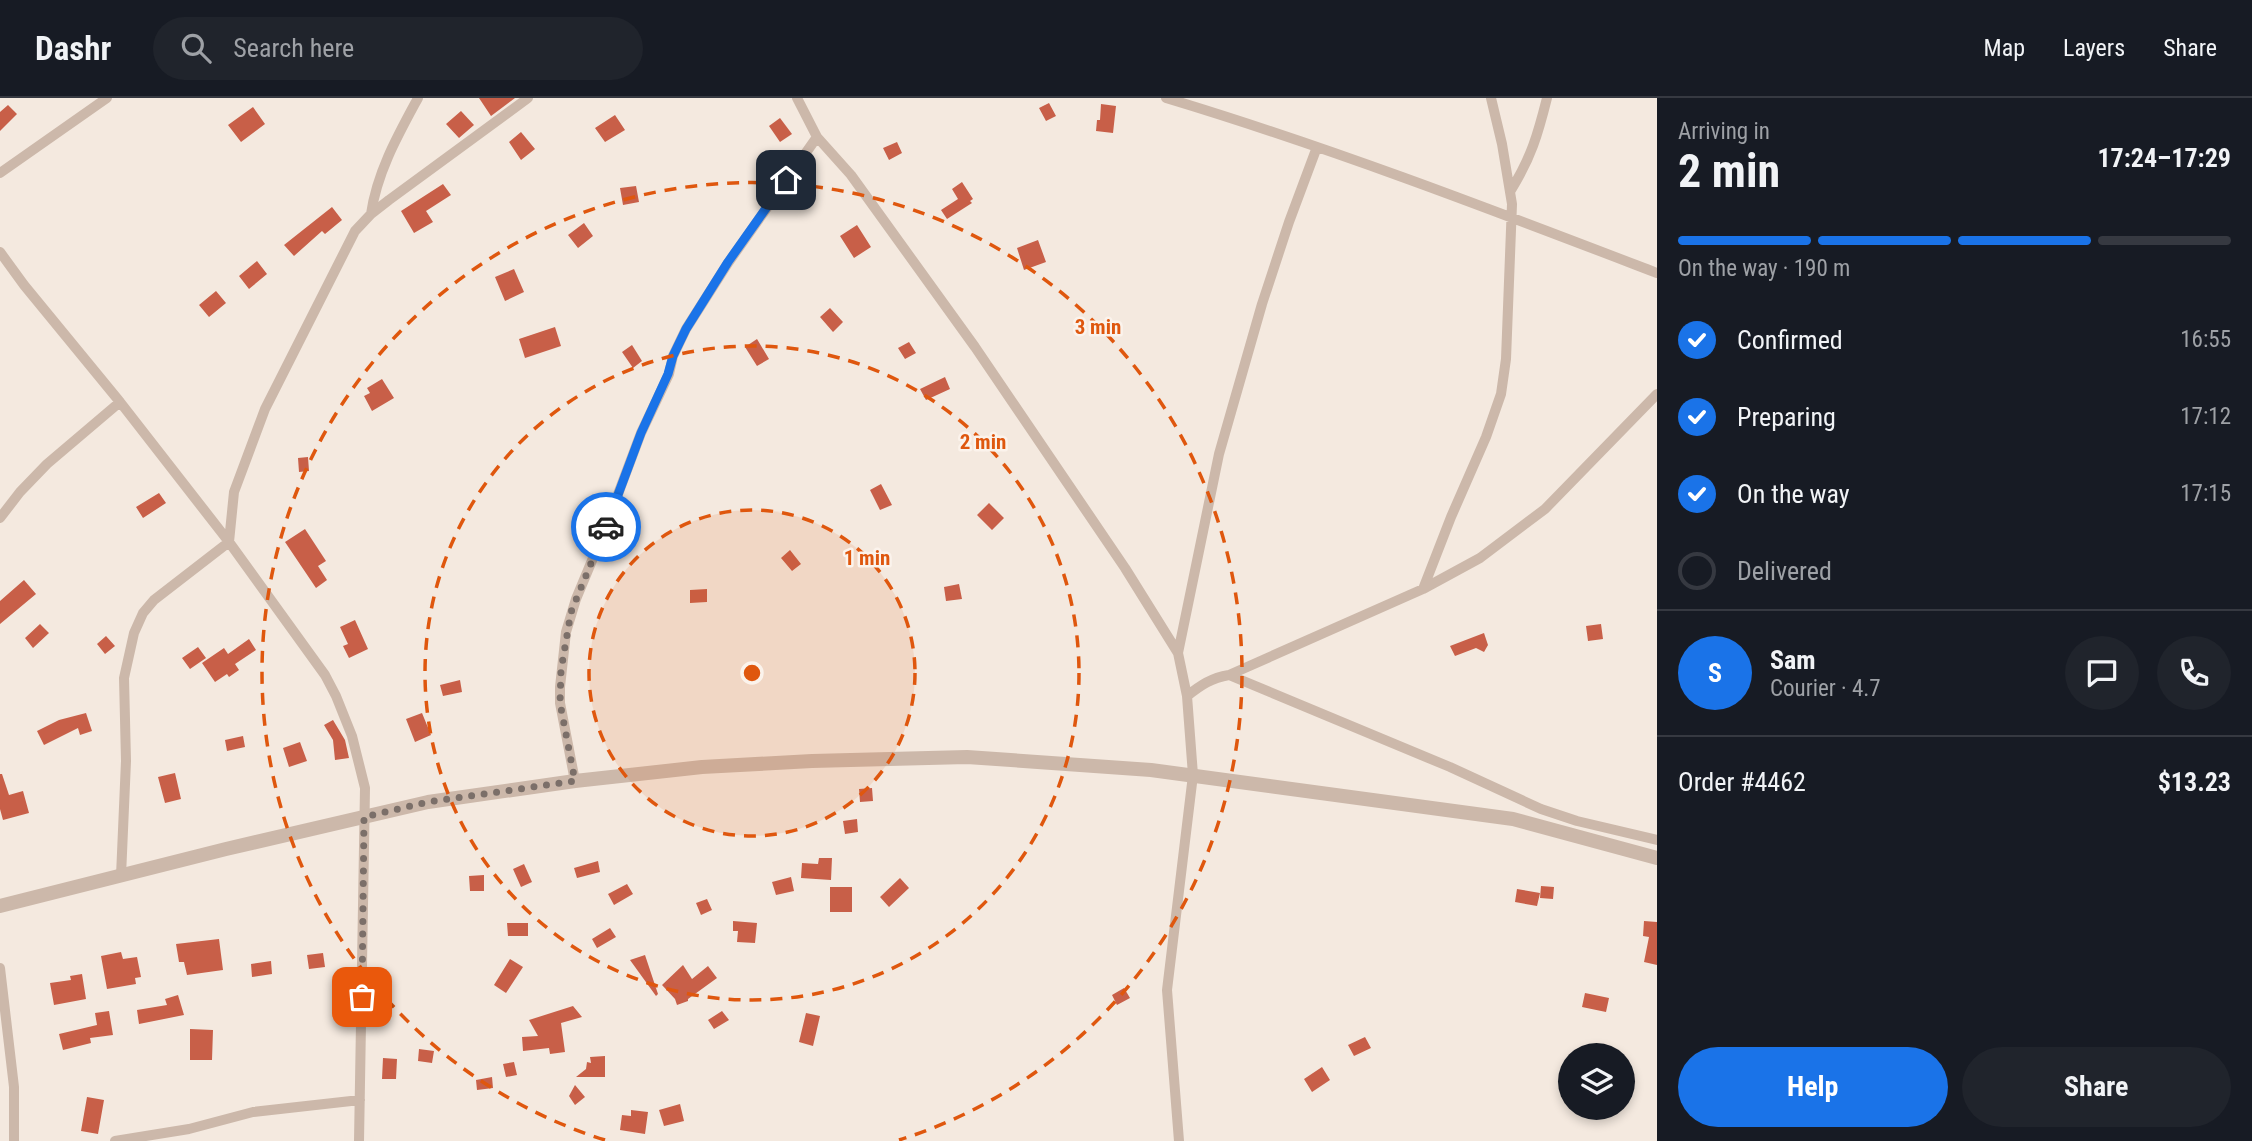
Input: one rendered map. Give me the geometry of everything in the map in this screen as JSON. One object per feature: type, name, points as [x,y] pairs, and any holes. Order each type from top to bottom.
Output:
[{"type":"street","points":[[0,173],[107,98]]},
{"type":"street","points":[[371,214],[374,191],[386,160],[418,98]]},
{"type":"street","points":[[121,876],[126,761],[124,678],[134,633],[142,613],[154,600],[229,542],[234,492],[265,409],[355,231],[371,214],[528,98]]},
{"type":"street","points":[[797,98],[817,137],[851,176],[975,347],[1125,568],[1178,653],[1187,696],[1193,775],[1167,990],[1179,1141]]},
{"type":"street","points":[[1166,98],[1254,124],[1657,273]]},
{"type":"street","points":[[1423,589],[1486,437],[1501,394],[1506,359],[1512,218],[1510,190],[1491,98]]},
{"type":"street","points":[[1510,190],[1526,167],[1536,142],[1547,98]]},
{"type":"street","points":[[575,781],[561,711],[560,687],[566,632],[576,598],[641,433],[686,329],[728,262],[817,137]]},
{"type":"street","points":[[1178,653],[1219,454],[1266,292],[1317,147]]},
{"type":"street","points":[[0,252],[229,542],[325,676],[336,696],[358,757],[365,788],[359,1141]]},
{"type":"street","points":[[1187,696],[1204,682],[1229,675],[1423,589],[1480,558],[1545,509],[1657,394]]},
{"type":"street","points":[[0,518],[47,464],[120,402]]},
{"type":"street","points":[[1229,675],[1450,766],[1541,808],[1577,821],[1657,840]]},
{"type":"street","points":[[0,906],[428,802],[575,781],[702,767],[812,761],[967,757],[1151,770],[1513,819],[1657,858]]},
{"type":"street","points":[[0,968],[13,1087],[14,1141]]},
{"type":"street","points":[[115,1141],[189,1135],[253,1112],[360,1100]]},
{"type":"building","points":[[479,98],[515,98],[491,116]]},
{"type":"building","points":[[1049,103],[1056,116],[1046,121],[1039,108]]},
{"type":"building","points":[[1101,104],[1116,106],[1113,133],[1096,131]]},
{"type":"building","points":[[8,105],[17,114],[0,131],[0,112]]},
{"type":"building","points":[[253,107],[265,124],[241,142],[228,125]]},
{"type":"building","points":[[461,111],[474,125],[459,138],[446,124]]},
{"type":"building","points":[[615,115],[625,130],[605,142],[595,128]]},
{"type":"building","points":[[780,118],[792,134],[780,142],[769,126]]},
{"type":"building","points":[[521,132],[535,149],[521,160],[509,142]]},
{"type":"building","points":[[897,142],[902,153],[889,160],[883,148]]},
{"type":"building","points":[[962,182],[973,199],[970,201],[972,203],[947,219],[941,210],[958,199],[952,189]]},
{"type":"building","points":[[443,184],[451,195],[426,211],[433,222],[414,233],[401,211]]},
{"type":"building","points":[[636,186],[639,202],[623,205],[620,188]]},
{"type":"building","points":[[332,207],[342,220],[325,234],[322,231],[294,256],[284,245]]},
{"type":"building","points":[[584,223],[593,236],[578,248],[568,235]]},
{"type":"building","points":[[857,225],[871,247],[854,258],[840,236]]},
{"type":"building","points":[[1038,240],[1046,262],[1024,270],[1017,248]]},
{"type":"building","points":[[257,261],[267,274],[249,289],[239,276]]},
{"type":"building","points":[[514,269],[524,292],[505,301],[495,277]]},
{"type":"building","points":[[216,291],[226,303],[209,317],[199,305]]},
{"type":"building","points":[[830,308],[843,322],[833,332],[820,317]]},
{"type":"building","points":[[555,327],[561,346],[525,358],[519,339]]},
{"type":"building","points":[[757,339],[769,359],[757,366],[745,347]]},
{"type":"building","points":[[909,342],[916,353],[905,359],[898,348]]},
{"type":"building","points":[[632,345],[642,361],[633,368],[622,352]]},
{"type":"building","points":[[945,377],[950,389],[926,400],[920,389]]},
{"type":"building","points":[[382,379],[394,398],[372,411],[364,396],[370,393],[367,388]]},
{"type":"building","points":[[308,457],[309,471],[299,472],[298,458]]},
{"type":"building","points":[[881,484],[892,505],[880,510],[870,490]]},
{"type":"building","points":[[159,493],[166,503],[143,518],[136,507]]},
{"type":"building","points":[[989,503],[1004,518],[992,530],[977,515]]},
{"type":"building","points":[[305,529],[326,561],[318,566],[327,580],[316,588],[285,542]]},
{"type":"building","points":[[790,550],[801,564],[792,571],[781,558]]},
{"type":"building","points":[[24,580],[36,594],[0,624],[0,601]]},
{"type":"building","points":[[959,584],[962,599],[946,601],[944,587]]},
{"type":"building","points":[[707,589],[707,602],[690,603],[690,590]]},
{"type":"building","points":[[355,620],[368,649],[349,658],[343,646],[348,644],[340,627]]},
{"type":"building","points":[[40,624],[49,633],[33,648],[25,638]]},
{"type":"building","points":[[1601,624],[1603,639],[1588,641],[1586,626]]},
{"type":"building","points":[[1484,633],[1488,645],[1484,652],[1476,648],[1455,656],[1450,646]]},
{"type":"building","points":[[106,636],[115,646],[105,654],[97,644]]},
{"type":"building","points":[[249,639],[256,650],[235,664],[239,670],[215,682],[202,663],[224,648],[228,654]]},
{"type":"building","points":[[198,647],[206,658],[190,669],[182,658]]},
{"type":"building","points":[[460,680],[462,692],[443,696],[440,685]]},
{"type":"building","points":[[86,713],[92,731],[80,735],[78,728],[44,745],[37,731],[59,720]]},
{"type":"building","points":[[422,713],[431,735],[415,742],[406,719]]},
{"type":"building","points":[[333,720],[345,740],[349,758],[335,760],[333,740],[324,725]]},
{"type":"building","points":[[243,736],[245,747],[227,751],[225,740]]},
{"type":"building","points":[[300,742],[307,761],[289,767],[283,748]]},
{"type":"building","points":[[175,773],[181,799],[165,803],[158,777]]},
{"type":"building","points":[[0,774],[9,795],[23,791],[29,813],[3,820],[0,809]]},
{"type":"building","points":[[872,788],[873,801],[860,802],[859,789]]},
{"type":"building","points":[[857,819],[858,832],[845,834],[843,821]]},
{"type":"building","points":[[819,858],[832,858],[831,880],[801,878],[802,863],[818,864]]},
{"type":"building","points":[[598,861],[600,872],[577,878],[574,868]]},
{"type":"building","points":[[524,864],[532,882],[521,887],[513,869]]},
{"type":"building","points":[[484,875],[484,891],[470,891],[469,876]]},
{"type":"building","points":[[791,877],[794,891],[776,895],[772,882]]},
{"type":"building","points":[[900,878],[909,888],[889,907],[880,897]]},
{"type":"building","points":[[627,884],[633,894],[614,905],[608,894]]},
{"type":"building","points":[[1541,886],[1554,887],[1553,899],[1540,898]]},
{"type":"building","points":[[830,887],[852,887],[852,912],[830,912]]},
{"type":"building","points":[[1517,889],[1540,893],[1537,906],[1515,902]]},
{"type":"building","points":[[707,899],[712,910],[701,915],[696,903]]},
{"type":"building","points":[[733,921],[757,923],[755,943],[737,942],[738,931],[733,931]]},
{"type":"building","points":[[1644,921],[1657,922],[1657,965],[1644,962],[1649,937],[1643,936]]},
{"type":"building","points":[[507,923],[528,923],[528,936],[508,936]]},
{"type":"building","points":[[610,928],[616,937],[597,948],[592,939]]},
{"type":"building","points":[[219,939],[223,970],[187,975],[184,962],[179,962],[176,944]]},
{"type":"building","points":[[121,952],[123,959],[137,957],[141,977],[135,978],[136,984],[107,989],[101,956]]},
{"type":"building","points":[[323,953],[325,967],[309,969],[307,955]]},
{"type":"building","points":[[645,955],[658,994],[656,996],[630,960]]},
{"type":"building","points":[[510,959],[523,967],[506,993],[494,985]]},
{"type":"building","points":[[271,961],[272,974],[252,977],[251,964]]},
{"type":"building","points":[[683,965],[692,979],[708,966],[717,978],[688,1001],[677,1005],[662,985]]},
{"type":"building","points":[[82,974],[86,999],[54,1005],[50,983],[71,980],[70,976]]},
{"type":"building","points":[[1124,988],[1130,998],[1117,1005],[1112,995]]},
{"type":"building","points":[[1585,993],[1609,998],[1606,1012],[1582,1007]]},
{"type":"building","points":[[178,995],[184,1015],[139,1024],[137,1010],[167,1005],[165,999]]},
{"type":"building","points":[[573,1006],[582,1017],[561,1023],[565,1052],[550,1054],[549,1048],[523,1051],[522,1037],[538,1036],[529,1020]]},
{"type":"building","points":[[109,1011],[113,1035],[90,1038],[91,1043],[63,1050],[59,1034],[97,1025],[95,1013]]},
{"type":"building","points":[[722,1011],[729,1020],[714,1029],[708,1020]]},
{"type":"building","points":[[806,1013],[820,1016],[813,1046],[799,1042]]},
{"type":"building","points":[[190,1029],[213,1030],[212,1060],[190,1060]]},
{"type":"building","points":[[1365,1037],[1371,1048],[1354,1056],[1348,1045]]},
{"type":"building","points":[[419,1049],[434,1051],[432,1063],[418,1061]]},
{"type":"building","points":[[605,1056],[605,1077],[576,1077],[586,1069],[587,1062],[591,1063],[590,1057]]},
{"type":"building","points":[[383,1058],[397,1059],[396,1079],[382,1079]]},
{"type":"building","points":[[514,1062],[517,1075],[506,1077],[503,1064]]},
{"type":"building","points":[[1322,1067],[1330,1080],[1312,1092],[1304,1079]]},
{"type":"building","points":[[492,1077],[493,1088],[477,1090],[476,1080]]},
{"type":"building","points":[[575,1085],[585,1097],[575,1105],[569,1096]]},
{"type":"building","points":[[87,1097],[104,1100],[98,1134],[81,1131]]},
{"type":"building","points":[[680,1104],[684,1121],[664,1126],[659,1110]]},
{"type":"building","points":[[631,1110],[648,1112],[645,1134],[620,1130],[622,1115],[631,1116]]},
{"type":"way so far","points":[[362,997],[364,817],[428,802],[575,781],[560,703],[561,670],[571,612],[606,527]]},
{"type":"route","points":[[606,527],[641,433],[686,329],[728,262],[786,180]]}]
